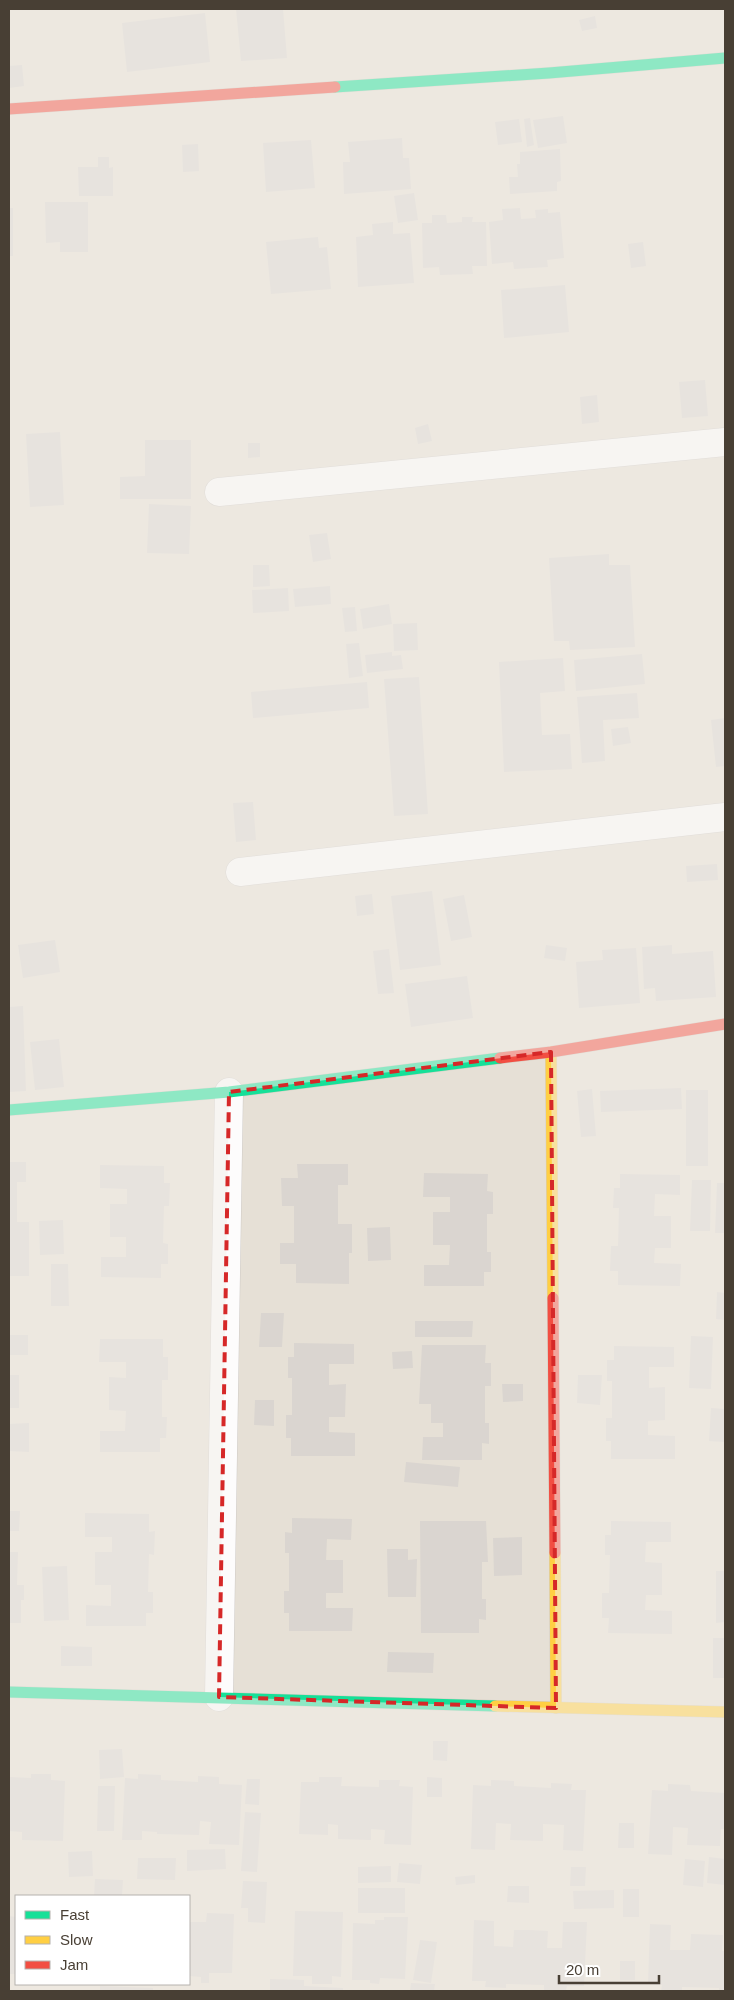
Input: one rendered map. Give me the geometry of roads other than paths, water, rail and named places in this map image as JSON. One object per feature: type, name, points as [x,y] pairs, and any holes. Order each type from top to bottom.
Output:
[{"type":"street","points":[[9,109],[549,73],[725,58]]},
{"type":"street","points":[[220,492],[725,442]]},
{"type":"street","points":[[240,872],[725,817]]},
{"type":"street","points":[[9,1110],[229,1092],[551,1052],[725,1024]]},
{"type":"street","points":[[551,1052],[556,1708]]},
{"type":"street","points":[[219,1697],[229,1092]]},
{"type":"street","points":[[9,1692],[725,1712]]}]
